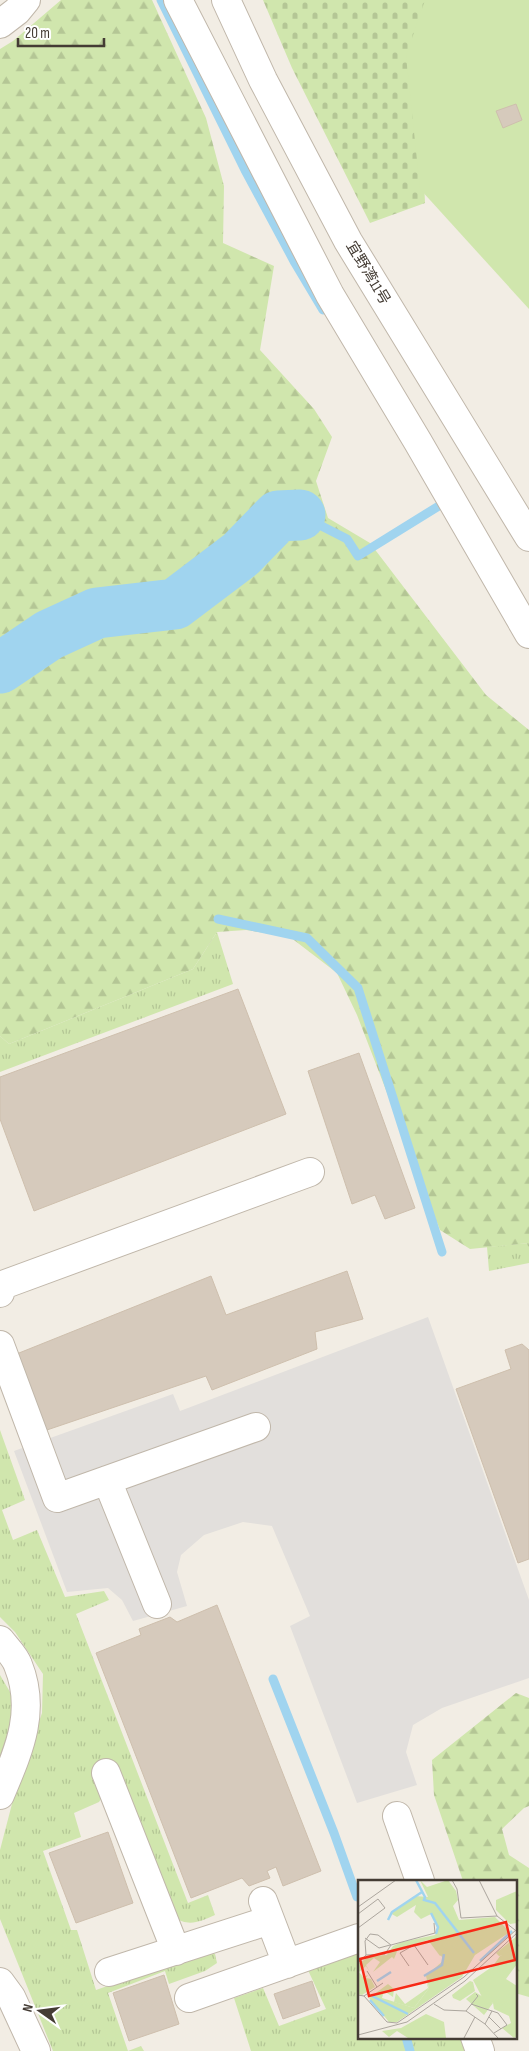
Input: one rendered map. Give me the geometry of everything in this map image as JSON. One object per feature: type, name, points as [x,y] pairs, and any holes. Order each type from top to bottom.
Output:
[{"type":"street","points":[[0,24],[26,0]]},
{"type":"street","points":[[178,0],[330,295],[529,634]]},
{"type":"street","name":"宜野湾11号","points":[[226,0],[263,80],[348,241],[529,537]]},
{"type":"street","points":[[0,1293],[0,1286],[310,1172]]},
{"type":"street","points":[[0,1345],[57,1498],[256,1427]]},
{"type":"street","points":[[107,1480],[157,1604]]},
{"type":"street","points":[[0,1640],[18,1664],[27,1698],[21,1745],[0,1794]]},
{"type":"street","points":[[106,1773],[176,1951]]},
{"type":"street","points":[[397,1816],[420,1880]]},
{"type":"street","points":[[109,1972],[176,1951],[267,1911],[288,1964]]},
{"type":"street","points":[[188,1998],[358,1938]]},
{"type":"street","points":[[0,1982],[11,1997],[36,2051]]},
{"type":"street","points":[[475,2038],[480,2051]]},
{"type":"green space","points":[[61,0],[152,0],[206,118],[224,186],[223,243],[274,266],[260,350],[314,409],[332,437],[316,481],[328,518],[370,543],[486,695],[529,730],[529,1243],[470,1249],[440,1230],[357,1015],[337,973],[290,937],[246,930],[217,932],[193,969],[9,1044],[0,1036],[0,49],[13,41]]},
{"type":"green space","points":[[263,0],[430,0],[418,43],[425,203],[370,223],[292,68]]},
{"type":"green space","points":[[425,0],[529,0],[529,309],[420,189],[406,56]]},
{"type":"green space","points":[[217,932],[233,984],[0,1072],[0,1036],[9,1044],[193,969]]},
{"type":"green space","points":[[529,1243],[529,1263],[489,1271],[487,1247]]},
{"type":"green space","points":[[0,1430],[25,1500],[2,1510],[13,1540],[37,1530],[65,1597],[104,1591],[109,1600],[76,1614],[188,1903],[208,1895],[215,1915],[204,1920],[189,1923],[173,1917],[104,1794],[99,1802],[74,1813],[81,1837],[43,1851],[71,1930],[77,1930],[96,1990],[207,1951],[215,1954],[217,1963],[205,1971],[169,1984],[165,1971],[108,1993],[128,2051],[53,2051],[0,1919],[0,1850],[13,1800],[42,1713],[43,1674],[15,1632],[0,1617]]},
{"type":"green space","points":[[0,1675],[13,1697],[11,1729],[0,1757]]},
{"type":"green space","points":[[516,1693],[529,1698],[529,1806],[524,1808],[502,1829],[509,1855],[529,1868],[529,1997],[516,1993],[516,1880],[463,1880],[434,1795],[432,1760]]},
{"type":"green space","points":[[358,1947],[358,2038],[473,2038],[477,2051],[251,2051],[234,1998],[263,1988],[279,2026],[326,2009],[307,1968]]},
{"type":"green space","points":[[141,2046],[144,2051],[128,2051]]},
{"type":"shaded area","points":[[428,1317],[529,1600],[529,1678],[442,1708],[413,1725],[406,1752],[417,1785],[357,1803],[290,1626],[310,1616],[272,1526],[243,1522],[204,1535],[181,1555],[177,1572],[187,1606],[133,1621],[122,1600],[108,1588],[67,1592],[14,1451],[173,1394],[180,1411]]},
{"type":"building","points":[[516,104],[522,120],[503,128],[496,111]]},
{"type":"building","points":[[238,989],[286,1114],[34,1211],[0,1119],[0,1077]]},
{"type":"building","points":[[359,1053],[415,1208],[385,1219],[375,1195],[352,1204],[308,1071]]},
{"type":"building","points":[[347,1271],[363,1319],[315,1332],[317,1349],[212,1390],[206,1376],[41,1432],[14,1355],[211,1276],[226,1315]]},
{"type":"building","points":[[522,1344],[529,1350],[529,1559],[518,1563],[456,1389],[511,1369],[505,1350]]},
{"type":"building","points":[[217,1605],[321,1871],[283,1886],[276,1867],[267,1871],[270,1878],[249,1886],[242,1878],[191,1898],[96,1653],[141,1635],[139,1629],[170,1617],[177,1622]]},
{"type":"building","points":[[108,1832],[133,1903],[76,1923],[49,1853]]},
{"type":"building","points":[[164,1975],[179,2024],[129,2041],[113,1993]]},
{"type":"building","points":[[312,1981],[320,2006],[283,2019],[274,1994]]},
{"type":"waterway","points":[[161,0],[245,170],[295,263],[323,310]]},
{"type":"waterway","points":[[300,515],[347,539],[358,556],[442,504]]},
{"type":"waterway","points":[[0,668],[49,635],[97,613],[175,604],[241,554],[278,516],[300,515]]},
{"type":"waterway","points":[[218,919],[307,938],[358,988],[442,1252]]},
{"type":"waterway","points":[[273,1679],[334,1833],[357,1897]]},
{"type":"waterway","points":[[406,2038],[410,2051]]}]
